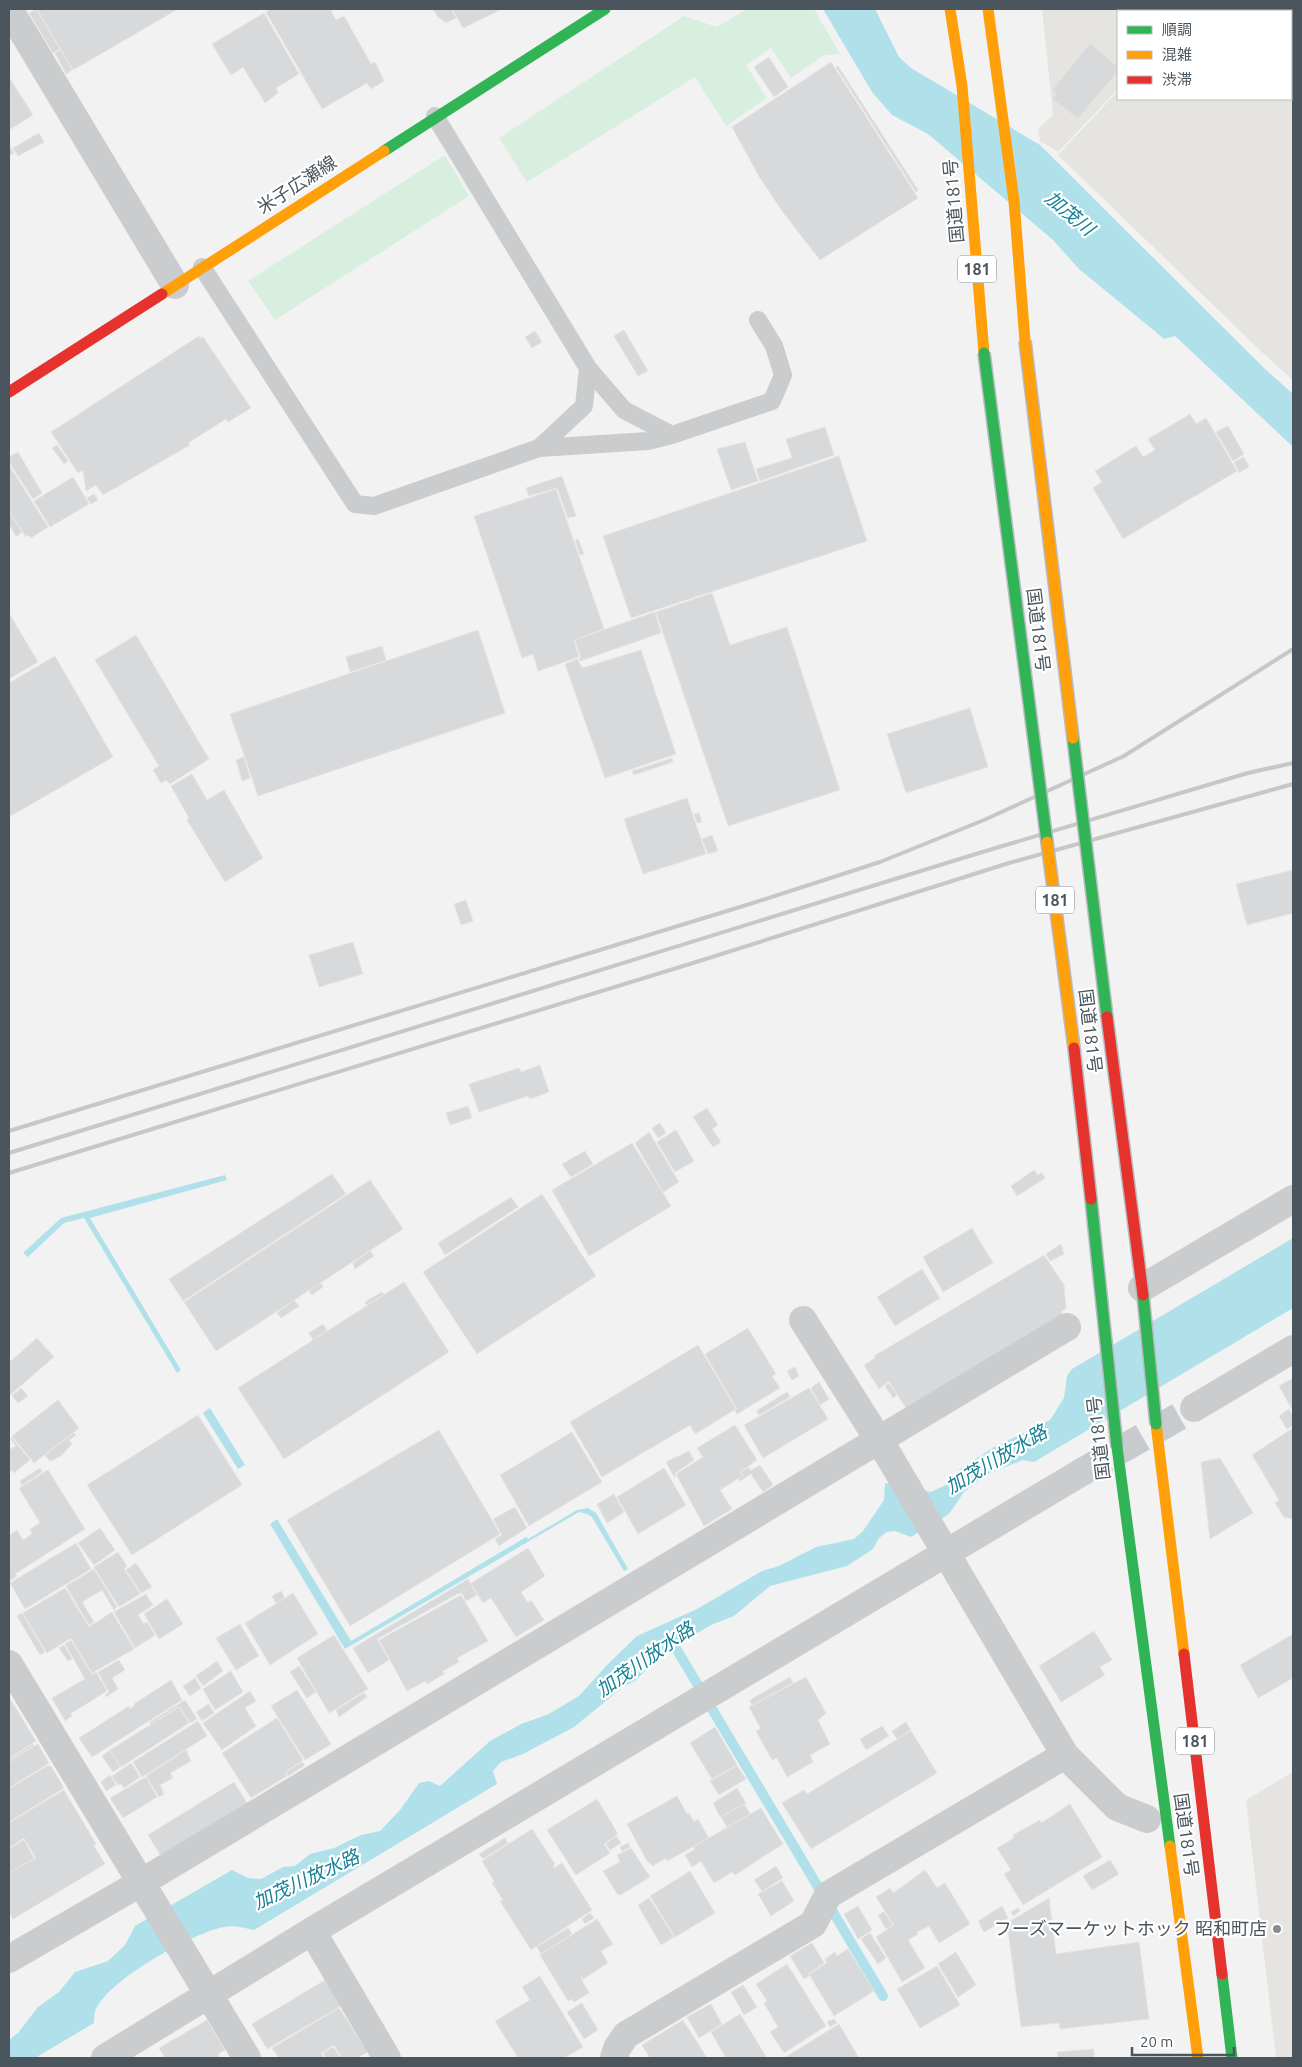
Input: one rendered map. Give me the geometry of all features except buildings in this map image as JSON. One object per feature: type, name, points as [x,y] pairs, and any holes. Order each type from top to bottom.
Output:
[{"type":"main road","name":"米子広瀬線","points":[[9,392],[435,116],[605,9]]},
{"type":"main road","name":"国道181号","points":[[950,9],[962,86],[984,353],[1077,1070],[1117,1447],[1198,2058]]},
{"type":"main road","name":"国道181号","points":[[988,9],[1014,201],[1025,341],[1124,1159],[1142,1288],[1156,1424],[1232,2058]]},
{"type":"street","points":[[9,9],[175,285]]},
{"type":"street","points":[[1142,1288],[1293,1198]]},
{"type":"street","points":[[803,1320],[884,1449],[1064,1755],[1117,1807],[1147,1819]]},
{"type":"street","points":[[9,1959],[145,1888],[884,1449],[1067,1327]]},
{"type":"street","points":[[1194,1408],[1293,1349]]},
{"type":"street","points":[[105,2058],[205,1988],[312,1931],[942,1549],[1082,1472]]},
{"type":"street","points":[[9,1664],[247,2058]]},
{"type":"street","points":[[614,2058],[617,2048],[626,2034],[813,1924],[828,1895],[1064,1755]]},
{"type":"street","points":[[312,1931],[388,2058]]},
{"type":"lane","points":[[435,116],[588,368],[624,410],[672,435]]},
{"type":"lane","points":[[202,267],[355,504],[374,506],[539,448],[648,440],[672,435],[772,401],[783,375],[774,346],[758,320]]},
{"type":"lane","points":[[539,448],[584,406],[588,368]]},
{"type":"shaded area","points":[[1042,9],[1126,9],[1117,10],[1117,90],[1058,152],[1040,141],[1038,129],[1053,115]]},
{"type":"shaded area","points":[[1293,9],[1293,380],[1058,155],[1117,92],[1117,100],[1292,100],[1292,10],[1128,10]]},
{"type":"shaded area","name":"フーズマーケットホック 昭和町店","points":[[1293,1772],[1293,2058],[1276,2058],[1246,1800]]},
{"type":"green space","points":[[747,9],[814,9],[840,54],[824,55],[791,78],[771,48],[746,65],[767,98],[726,126],[695,77],[527,182],[499,138],[684,16],[717,27]]},
{"type":"green space","points":[[445,155],[469,196],[275,320],[248,281]]},
{"type":"water","name":"加茂川","points":[[823,9],[875,9],[899,57],[911,68],[1040,145],[1265,369],[1293,394],[1293,447],[1175,336],[1164,339],[1079,269],[1053,240],[928,134],[892,115],[872,92]]},
{"type":"water","points":[[225,1175],[227,1180],[90,1218],[181,1370],[177,1373],[84,1218],[64,1223],[28,1257],[23,1253],[61,1218]]},
{"type":"water","name":"加茂川放水路","points":[[1293,1238],[1293,1308],[1034,1462],[1023,1460],[989,1473],[964,1492],[949,1514],[911,1537],[895,1531],[887,1532],[879,1538],[873,1549],[847,1566],[770,1586],[734,1616],[711,1625],[662,1654],[635,1681],[623,1687],[574,1727],[523,1754],[501,1762],[493,1771],[497,1784],[254,1930],[224,1927],[192,1938],[172,1948],[132,1973],[115,1987],[102,2000],[95,2012],[94,2023],[35,2058],[9,2058],[9,2040],[18,2033],[38,2007],[59,1992],[75,1972],[108,1961],[125,1945],[135,1926],[232,1870],[248,1878],[261,1879],[283,1867],[295,1866],[310,1854],[334,1848],[361,1835],[380,1831],[400,1810],[419,1783],[429,1781],[440,1786],[490,1741],[521,1724],[549,1714],[579,1696],[637,1636],[697,1609],[762,1571],[779,1566],[816,1547],[854,1539],[863,1531],[884,1500],[885,1483],[931,1492],[948,1484],[960,1469],[994,1447],[1050,1420],[1064,1398],[1067,1376],[1072,1369]]},
{"type":"water","points":[[210,1408],[245,1465],[238,1469],[203,1413]]},
{"type":"water","points":[[588,1508],[596,1513],[628,1569],[624,1571],[592,1517],[579,1512],[345,1649],[270,1524],[277,1519],[351,1641],[526,1537],[528,1539],[577,1510]]},
{"type":"waterway","name":"加茂川放水路","points":[[671,1640],[883,1996]]},
{"type":"tunnel","points":[[1082,1472],[1194,1408]]},
{"type":"railway","points":[[9,1131],[753,903],[880,862],[984,820],[1124,756],[1293,649]]},
{"type":"railway","points":[[9,1153],[979,853],[1248,773],[1293,763]]},
{"type":"railway","points":[[9,1173],[693,963],[1009,863],[1293,784]]},
{"type":"traffic: fast","points":[[384,151],[605,9]]},
{"type":"traffic: fast","points":[[984,353],[1047,842]]},
{"type":"traffic: fast","points":[[1073,738],[1107,1017]]},
{"type":"traffic: fast","points":[[1091,1199],[1117,1447]]},
{"type":"traffic: fast","points":[[1143,1295],[1156,1424]]},
{"type":"traffic: fast","points":[[1117,1447],[1170,1846]]},
{"type":"traffic: fast","points":[[1222,1974],[1232,2058]]},
{"type":"traffic: slow","points":[[950,9],[962,86],[984,353]]},
{"type":"traffic: slow","points":[[988,9],[1014,201],[1025,341]]},
{"type":"traffic: slow","points":[[162,294],[384,151]]},
{"type":"traffic: slow","points":[[1025,341],[1073,738]]},
{"type":"traffic: slow","points":[[1047,842],[1074,1048]]},
{"type":"traffic: slow","points":[[1156,1424],[1184,1654]]},
{"type":"traffic: slow","points":[[1170,1846],[1198,2058]]},
{"type":"traffic: jam","points":[[9,392],[162,294]]},
{"type":"traffic: jam","points":[[1107,1017],[1143,1295]]},
{"type":"traffic: jam","points":[[1074,1048],[1091,1199]]},
{"type":"traffic: jam","points":[[1184,1654],[1222,1974]]},
{"type":"place","name":"フーズマーケットホック 昭和町店","points":[[1277,1929]]}]
